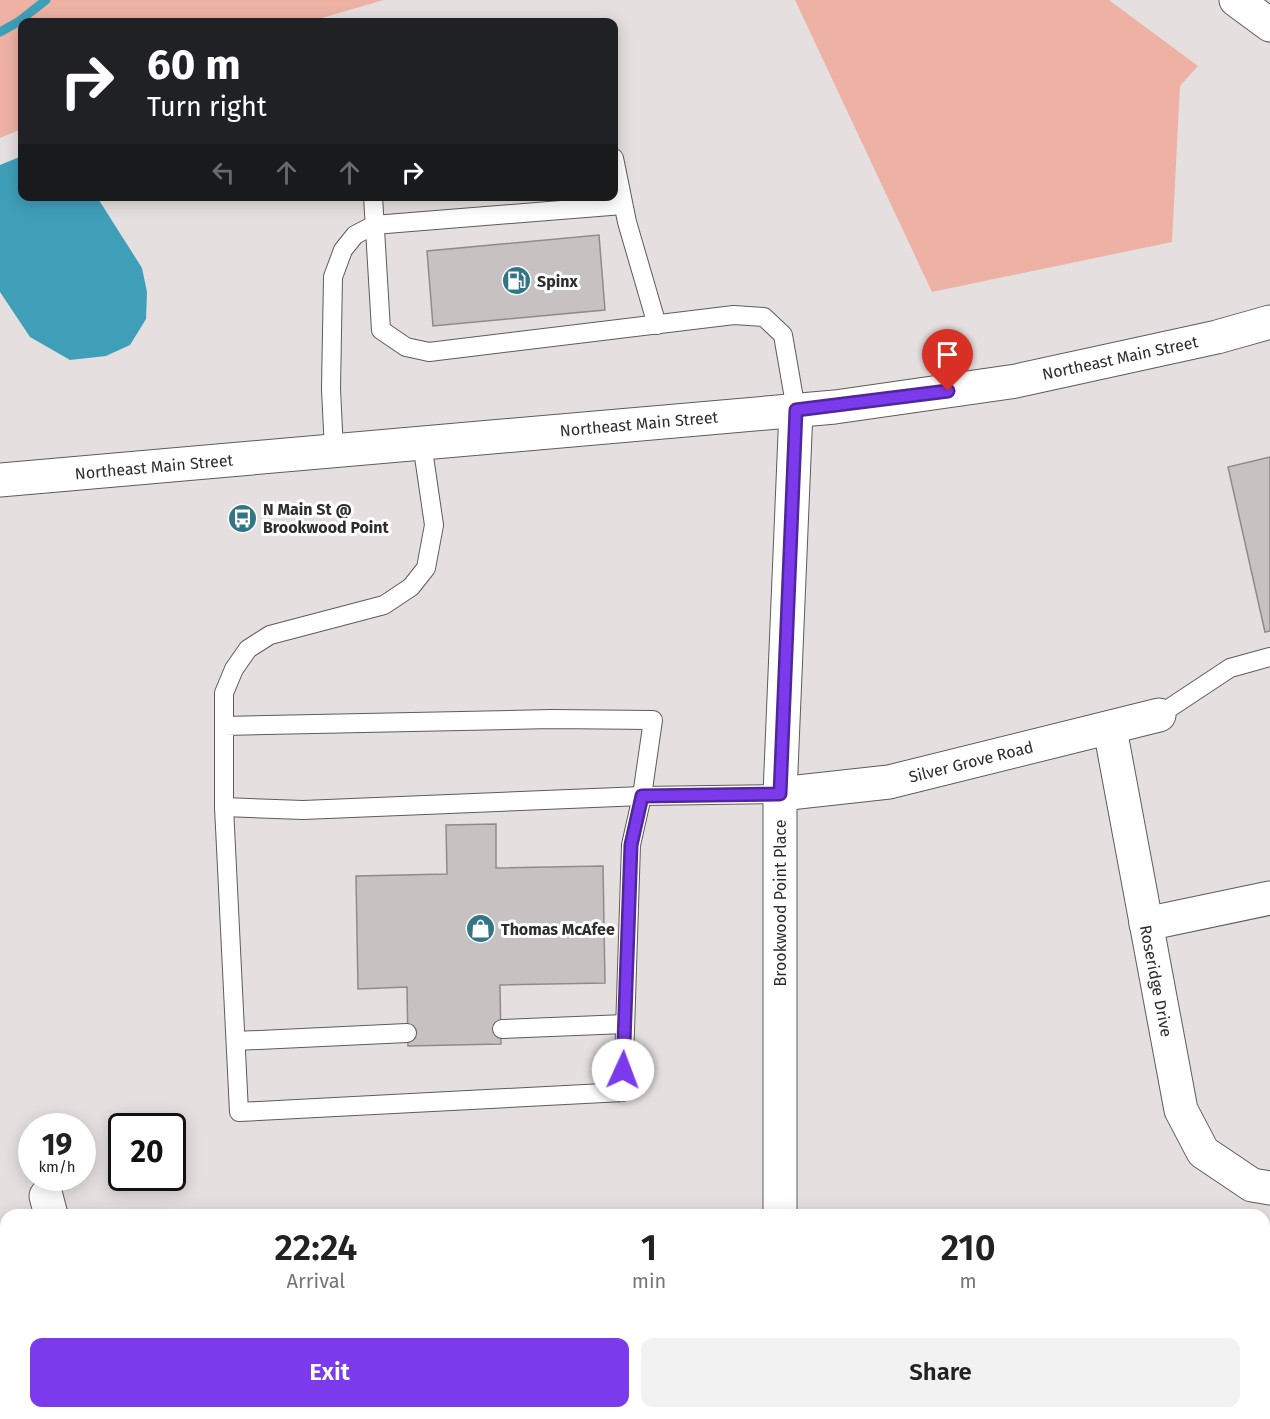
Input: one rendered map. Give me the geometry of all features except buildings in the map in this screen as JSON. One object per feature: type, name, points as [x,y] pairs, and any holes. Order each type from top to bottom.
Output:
[{"type":"street","points":[[1236,0],[1270,25]]},
{"type":"street","name":"Northeast Main Street","points":[[0,480],[846,405],[1016,381],[1217,337],[1270,322]]},
{"type":"street","name":"Brookwood Point Place","points":[[780,1209],[780,794],[796,410]]},
{"type":"street","name":"Silver Grove Road","points":[[780,794],[889,782],[1159,715]]},
{"type":"street","name":"Roseridge Drive","points":[[1110,729],[1181,1110],[1203,1152],[1252,1185],[1270,1188]]},
{"type":"street","points":[[1146,924],[1270,898]]},
{"type":"lane","points":[[618,179],[623,205],[657,325]]},
{"type":"lane","points":[[373,201],[381,330],[406,347],[429,352],[734,315],[764,317],[783,335],[796,410]]},
{"type":"lane","points":[[334,451],[331,389],[333,277],[343,250],[355,235],[374,225],[623,205]]},
{"type":"lane","points":[[224,726],[551,719],[653,720],[642,796],[631,845],[623,1092],[239,1112],[224,807],[224,726],[224,693],[234,669],[248,649],[270,635],[384,605],[411,587],[426,568],[434,525],[422,443]]},
{"type":"lane","points":[[1159,715],[1230,668],[1270,657]]},
{"type":"lane","points":[[224,807],[303,810],[642,796],[780,794]]},
{"type":"lane","points":[[502,1029],[625,1024]]},
{"type":"lane","points":[[236,1041],[407,1033]]},
{"type":"shaded area","points":[[0,0],[384,0],[322,18],[18,18],[18,131],[0,138]]},
{"type":"shaded area","points":[[795,0],[1109,0],[1198,66],[1180,86],[1172,242],[932,292]]},
{"type":"water","points":[[18,158],[18,201],[100,201],[142,268],[147,292],[146,319],[130,345],[106,356],[70,360],[30,337],[0,292],[0,165]]},
{"type":"waterway","points":[[23,18],[46,0]]},
{"type":"waterway","points":[[0,32],[18,22]]},
{"type":"place","name":"Spinx","points":[[516,281]]},
{"type":"place","name":"N Main St @ Brookwood Point","points":[[242,518]]},
{"type":"place","name":"Thomas McAfee","points":[[480,929]]},
{"type":"route","points":[[623,1070],[631,845],[642,796],[780,794],[796,410],[835,407],[948,391]]}]
